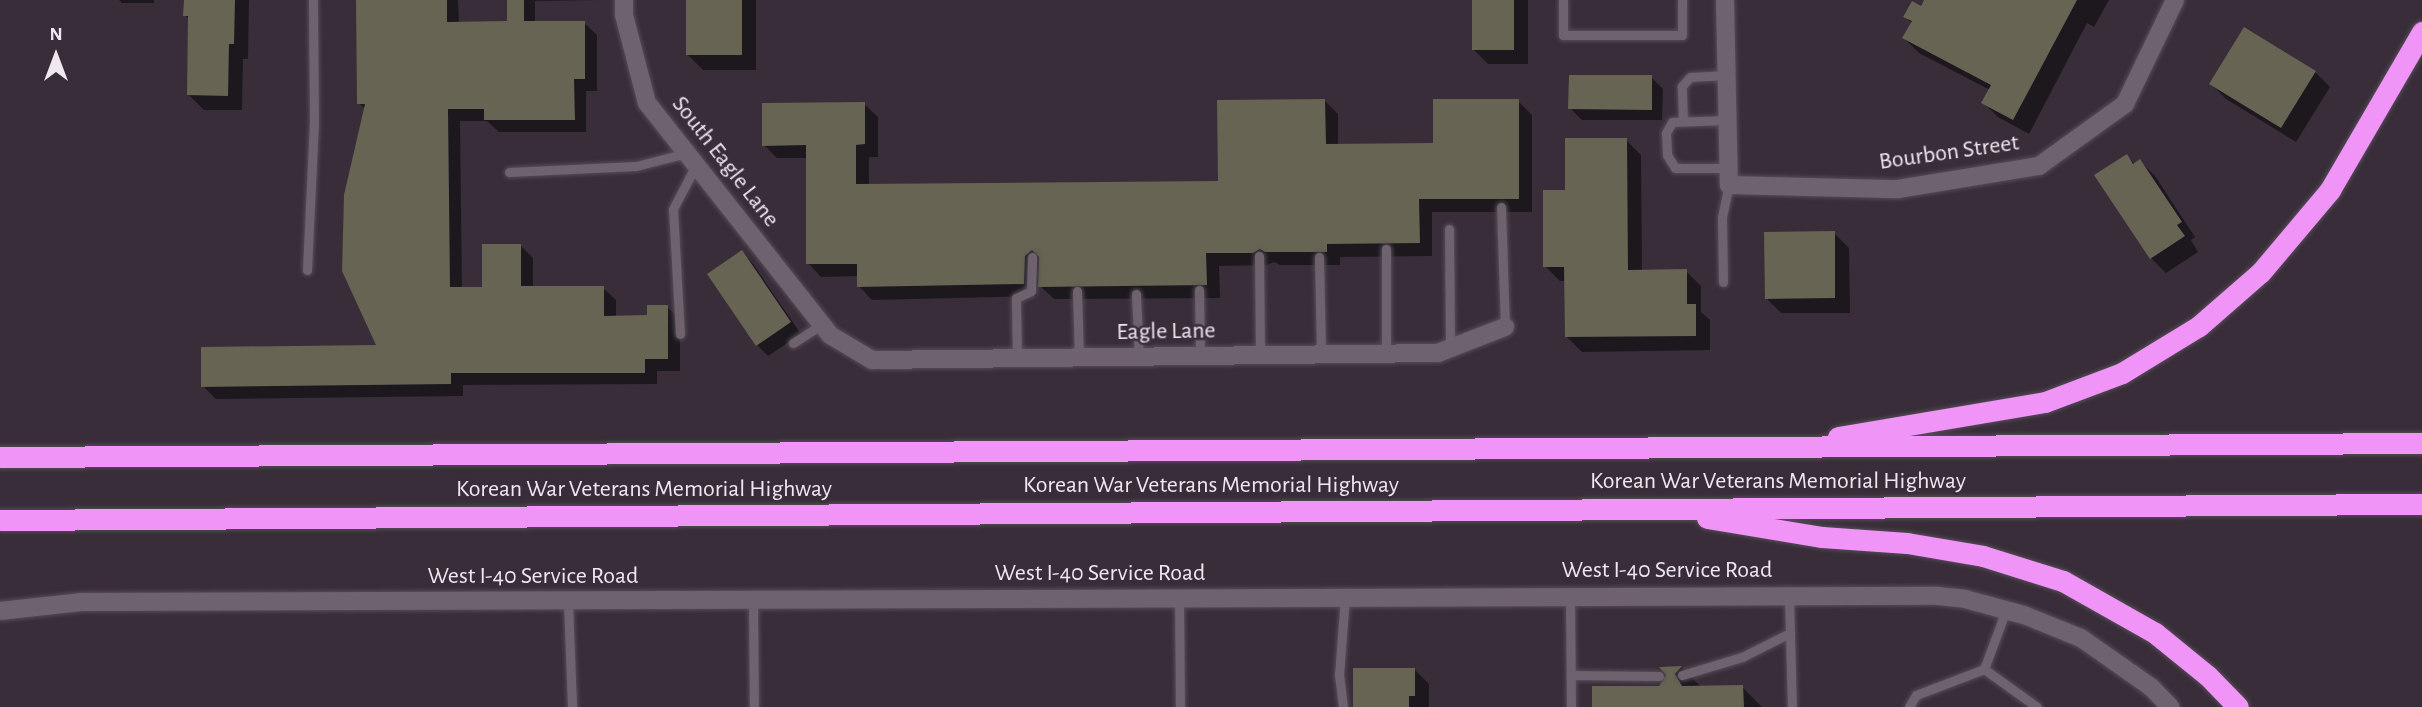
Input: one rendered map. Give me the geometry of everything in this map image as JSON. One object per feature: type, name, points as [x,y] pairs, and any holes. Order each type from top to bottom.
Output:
[{"type":"highway","points":[[1781,447],[2045,401],[2122,373],[2160,352],[2231,300],[2294,236],[2330,190],[2422,32]]},
{"type":"highway","name":"Korean War Veterans Memorial Highway","points":[[0,457],[2422,443]]},
{"type":"highway","name":"Korean War Veterans Memorial Highway","points":[[0,520],[2422,504]]},
{"type":"highway","points":[[1649,509],[1822,537],[1907,543],[1983,556],[2028,569],[2095,596],[2155,633],[2208,676],[2238,707]]},
{"type":"street","name":"South Eagle Lane","points":[[624,0],[624,15],[647,103],[826,330]]},
{"type":"street","points":[[1725,0],[1728,176]]},
{"type":"street","name":"Bourbon Street","points":[[1728,176],[1898,189],[2039,166],[2125,104],[2175,0]]},
{"type":"street","name":"Eagle Lane","points":[[826,330],[872,360],[1438,354],[1505,327]]},
{"type":"street","name":"West I-40 Service Road","points":[[0,611],[81,603],[1180,597],[1938,597],[1965,599],[2006,610],[2081,638],[2151,687],[2170,707]]},
{"type":"lane","points":[[307,270],[314,122],[313,0]]},
{"type":"lane","points":[[1563,0],[1563,35],[1682,35],[1682,0]]},
{"type":"lane","points":[[1683,121],[1682,86],[1690,77],[1726,75]]},
{"type":"lane","points":[[1723,282],[1722,217],[1728,176],[1675,168],[1667,155],[1666,133],[1672,122],[1727,120]]},
{"type":"lane","points":[[509,173],[636,166],[692,159],[673,209],[680,334]]},
{"type":"lane","points":[[1502,207],[1505,327]]},
{"type":"lane","points":[[1449,229],[1450,349]]},
{"type":"lane","points":[[1386,249],[1386,354]]},
{"type":"lane","points":[[1259,256],[1260,356]]},
{"type":"lane","points":[[1017,358],[1016,298],[1031,291],[1032,257]]},
{"type":"lane","points":[[1319,257],[1321,355]]},
{"type":"lane","points":[[1199,290],[1200,356]]},
{"type":"lane","points":[[1077,291],[1079,358]]},
{"type":"lane","points":[[1136,294],[1139,357]]},
{"type":"lane","points":[[793,343],[826,330]]},
{"type":"lane","points":[[1570,596],[1571,707]]},
{"type":"lane","points":[[1790,596],[1792,707]]},
{"type":"lane","points":[[1180,597],[1180,707]]},
{"type":"lane","points":[[1343,707],[1339,675],[1345,597]]},
{"type":"lane","points":[[753,601],[754,707]]},
{"type":"lane","points":[[568,602],[572,707]]},
{"type":"lane","points":[[1909,707],[1916,695],[1984,669],[2006,610]]},
{"type":"lane","points":[[1682,675],[1742,657],[1790,633]]},
{"type":"lane","points":[[1984,669],[2036,707]]},
{"type":"lane","points":[[1571,675],[1658,676]]},
{"type":"building","points":[[184,0],[235,0],[234,44],[229,44],[228,96],[187,95],[188,16],[183,16]]},
{"type":"building","points":[[356,0],[447,0],[447,22],[507,21],[507,0],[524,0],[524,21],[585,21],[585,79],[574,79],[575,120],[484,120],[484,109],[448,109],[450,287],[482,287],[482,244],[521,244],[521,286],[604,286],[604,316],[647,315],[647,305],[668,305],[668,359],[645,359],[645,373],[451,373],[451,384],[201,387],[201,347],[376,345],[342,271],[344,195],[365,104],[357,104]]},
{"type":"building","points":[[686,0],[742,0],[742,55],[686,55]]},
{"type":"building","points":[[1472,0],[1514,0],[1514,50],[1472,50]]},
{"type":"building","points":[[1924,0],[2077,0],[2013,120],[1981,103],[1991,85],[1902,38],[1912,21],[1903,17],[1912,1],[1921,6]]},
{"type":"building","points":[[2244,27],[2316,71],[2281,128],[2209,84]]},
{"type":"building","points":[[1569,75],[1652,75],[1652,110],[1568,109]]},
{"type":"building","points":[[1325,99],[1326,144],[1433,143],[1433,99],[1519,99],[1519,199],[1419,199],[1420,243],[1327,244],[1327,252],[1265,252],[1260,249],[1253,253],[1206,253],[1207,285],[1038,287],[1039,257],[1032,250],[1025,256],[1024,284],[857,287],[857,264],[806,264],[806,145],[762,146],[762,103],[865,102],[865,144],[856,145],[856,184],[1218,181],[1217,100]]},
{"type":"building","points":[[1565,138],[1627,138],[1628,270],[1687,269],[1687,304],[1696,304],[1696,336],[1565,337],[1564,267],[1543,267],[1543,190],[1565,190]]},
{"type":"building","points":[[2127,154],[2133,164],[2140,159],[2182,222],[2177,225],[2185,236],[2150,259],[2094,175]]},
{"type":"building","points":[[1835,231],[1835,298],[1765,299],[1764,232]]},
{"type":"building","points":[[742,250],[791,322],[756,346],[707,274]]},
{"type":"building","points":[[1682,666],[1675,674],[1682,686],[1743,685],[1744,707],[1592,707],[1592,686],[1659,686],[1666,675],[1659,667]]},
{"type":"building","points":[[1353,668],[1415,668],[1415,696],[1409,696],[1409,707],[1353,707]]}]
